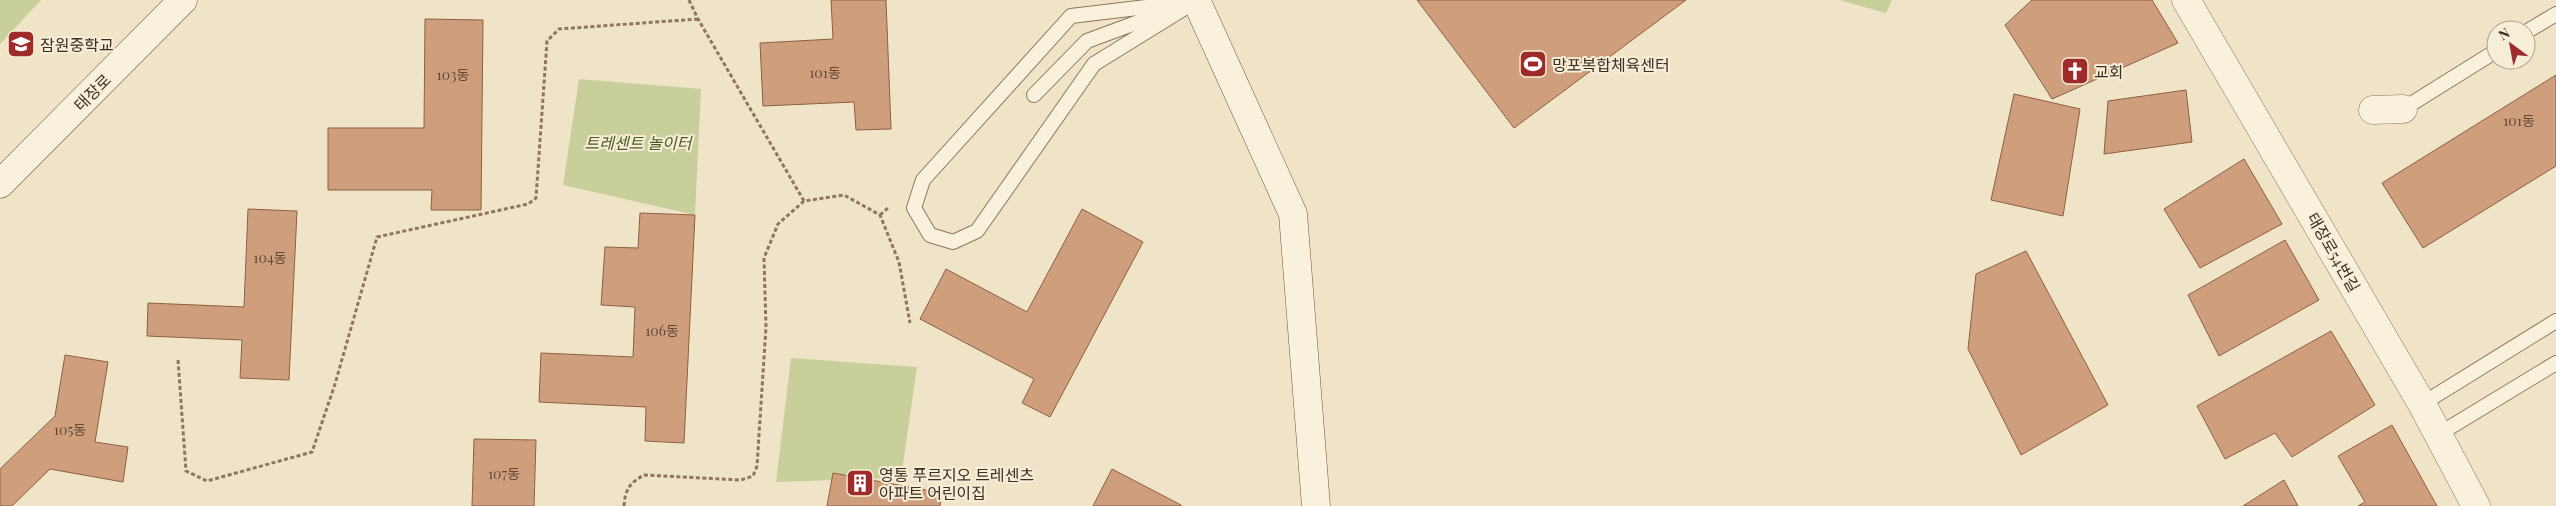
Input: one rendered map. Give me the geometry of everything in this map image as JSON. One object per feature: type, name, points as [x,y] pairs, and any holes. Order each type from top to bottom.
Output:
[{"type":"street","name":"태장로","points":[[0,184],[183,0]]},
{"type":"street","points":[[1196,0],[1293,214],[1316,506]]},
{"type":"street","name":"태장로54번길","points":[[2186,0],[2422,404],[2476,506]]},
{"type":"street","points":[[2373,110],[2403,109]]},
{"type":"lane","points":[[1196,0],[1094,64],[977,231],[953,242],[930,235],[914,208],[923,180],[1071,16],[1196,0]]},
{"type":"lane","points":[[1034,95],[1087,41],[1196,0]]},
{"type":"lane","points":[[2536,26],[2556,14]]},
{"type":"lane","points":[[2403,109],[2486,57]]},
{"type":"lane","points":[[2422,404],[2556,320]]},
{"type":"lane","points":[[2439,434],[2556,363]]},
{"type":"path","points":[[689,0],[698,19],[804,201]]},
{"type":"path","points":[[178,360],[186,470],[206,481],[312,452],[335,384],[377,237],[528,204],[536,198],[547,41],[559,29],[698,19]]},
{"type":"path","points":[[624,506],[625,491],[632,482],[644,475],[741,480],[753,476],[757,466],[766,327],[764,258],[778,224],[804,201],[844,195],[880,215],[899,262],[910,323]]},
{"type":"green space","points":[[0,0],[41,0],[0,44]]},
{"type":"green space","points":[[1839,0],[1892,0],[1886,13]]},
{"type":"green space","name":"트레센트 놀이터","points":[[579,79],[701,89],[695,215],[563,185]]},
{"type":"green space","points":[[791,358],[917,367],[901,478],[776,482]]},
{"type":"building","points":[[831,0],[886,0],[891,129],[856,130],[854,102],[763,106],[760,43],[833,39]]},
{"type":"building","name":"망포복합체육센터","points":[[1417,0],[1686,0],[1514,128]]},
{"type":"building","name":"교회","points":[[2032,0],[2152,0],[2178,43],[2052,99],[2005,25]]},
{"type":"building","points":[[425,19],[483,20],[481,210],[431,210],[432,190],[328,190],[328,128],[424,128]]},
{"type":"building","points":[[2556,75],[2556,166],[2423,248],[2382,183]]},
{"type":"building","points":[[2186,90],[2192,142],[2104,154],[2108,101]]},
{"type":"building","points":[[2014,94],[2080,109],[2063,216],[1991,200]]},
{"type":"building","points":[[2244,159],[2282,224],[2200,268],[2164,209]]},
{"type":"building","points":[[248,209],[297,211],[289,380],[240,378],[242,340],[147,336],[148,303],[244,307]]},
{"type":"building","points":[[1082,209],[1143,242],[1050,417],[1022,403],[1034,379],[920,319],[946,269],[1027,312]]},
{"type":"building","points":[[640,213],[695,215],[684,443],[645,441],[646,407],[539,402],[541,353],[633,357],[635,307],[601,305],[605,247],[638,248]]},
{"type":"building","points":[[2285,240],[2319,300],[2219,356],[2188,295]]},
{"type":"building","points":[[2026,251],[2108,405],[2021,455],[1968,349],[1976,274]]},
{"type":"building","points":[[2331,331],[2375,405],[2292,457],[2275,433],[2225,459],[2197,406]]},
{"type":"building","points":[[65,355],[108,362],[95,442],[128,447],[123,482],[50,469],[12,506],[0,506],[0,469],[55,416]]},
{"type":"building","points":[[2392,425],[2437,506],[2358,506],[2365,502],[2338,456]]},
{"type":"building","points":[[474,439],[536,440],[534,506],[472,506]]},
{"type":"building","points":[[1112,469],[1181,505],[1181,506],[1093,506]]},
{"type":"building","name":"영통 푸르지오 트레센츠 아파트 어린이집","points":[[833,473],[942,493],[940,506],[827,506]]},
{"type":"building","points":[[2284,480],[2298,506],[2243,506]]},
{"type":"place","name":"잠원중학교","points":[[21,44]]},
{"type":"place","name":"망포복합체육센터","points":[[1533,64]]},
{"type":"place","name":"교회","points":[[2075,71]]},
{"type":"place","name":"영통 푸르지오 트레센츠 아파트 어린이집","points":[[860,483]]}]
